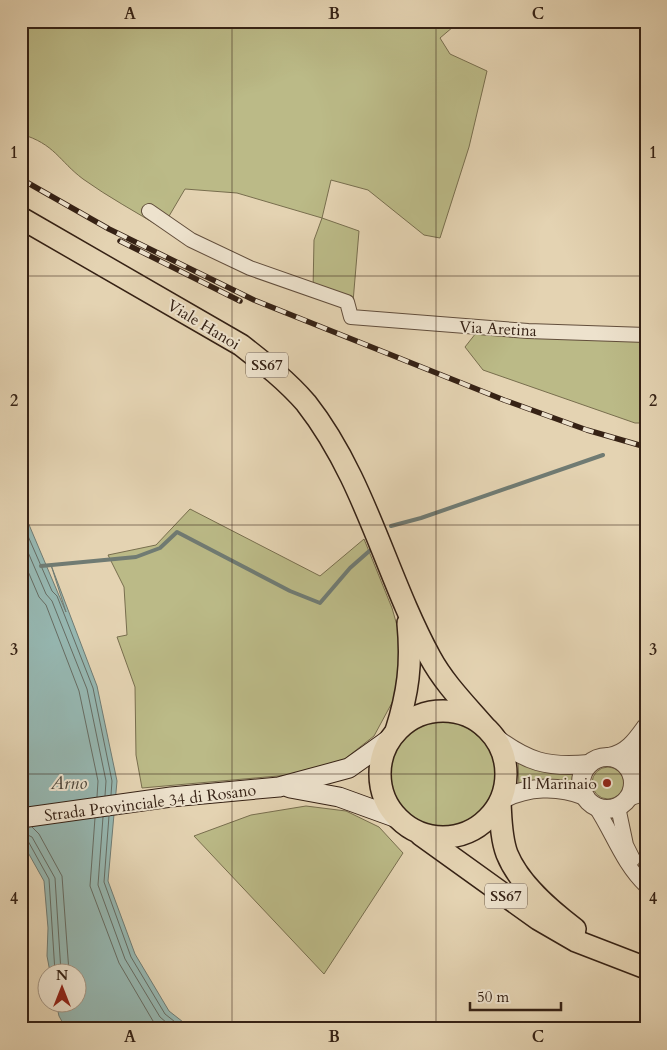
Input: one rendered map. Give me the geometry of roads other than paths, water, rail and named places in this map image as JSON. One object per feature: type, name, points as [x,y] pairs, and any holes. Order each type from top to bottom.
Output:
[{"type":"main road","name":"Viale Hanoi","points":[[21,218],[241,345],[272,369],[305,403],[332,442],[358,488],[406,611],[431,660],[454,692],[489,731],[502,751],[506,767],[506,784],[500,802],[488,819],[473,830],[455,837],[436,837],[417,832],[397,818],[387,804],[380,779],[383,753],[394,735],[408,690],[411,653],[406,611]]},
{"type":"main road","name":"Viale Hanoi","points":[[394,735],[412,720],[429,713],[449,711],[467,716],[489,731]]},
{"type":"main road","name":"Strada Provinciale 34 di Rosano","points":[[21,818],[171,797],[279,787],[349,768],[394,735]]},
{"type":"main road","name":"Strada Provinciale 34 di Rosano","points":[[279,787],[313,791],[339,797],[397,818]]},
{"type":"main road","name":"SS67","points":[[500,802],[502,833],[507,853],[514,867],[529,887],[559,916],[600,950]]},
{"type":"main road","name":"SS67","points":[[417,832],[538,919],[576,941],[646,968]]},
{"type":"street","name":"Via Aretina","points":[[149,211],[191,240],[250,268],[347,302],[351,318],[528,331],[646,335]]},
{"type":"street","points":[[609,757],[619,755],[631,746],[646,726]]},
{"type":"street","name":"Viale Hanoi","points":[[489,731],[515,753],[540,764],[566,766],[589,764],[602,757],[609,757]]},
{"type":"street","points":[[639,777],[634,766],[646,749]]},
{"type":"street","points":[[609,757],[621,761],[639,777]]},
{"type":"street","points":[[589,764],[581,779],[590,801],[610,829],[623,860],[646,886]]},
{"type":"street","points":[[639,777],[623,803],[626,845],[646,882]]},
{"type":"street","name":"Viale Hanoi","points":[[500,802],[514,793],[554,788],[572,791],[603,809],[623,803]]},
{"type":"street","points":[[623,803],[646,793]]},
{"type":"water","name":"Arno","points":[[21,502],[66,612],[51,565],[97,686],[117,781],[108,881],[135,954],[169,1011],[192,1029],[66,1029],[58,1012],[88,1012],[88,962],[48,962],[48,928],[44,881],[21,840]]},
{"type":"waterway","points":[[391,526],[421,518],[603,455]]},
{"type":"waterway","points":[[41,566],[136,557],[160,548],[177,532],[290,591],[320,603],[350,568],[375,546]]},
{"type":"railway","points":[[21,179],[109,229],[254,300],[504,400],[587,430],[646,447]]},
{"type":"railway","points":[[120,241],[240,301]]},
{"type":"place","name":"Il Marinaio","points":[[607,783]]}]
